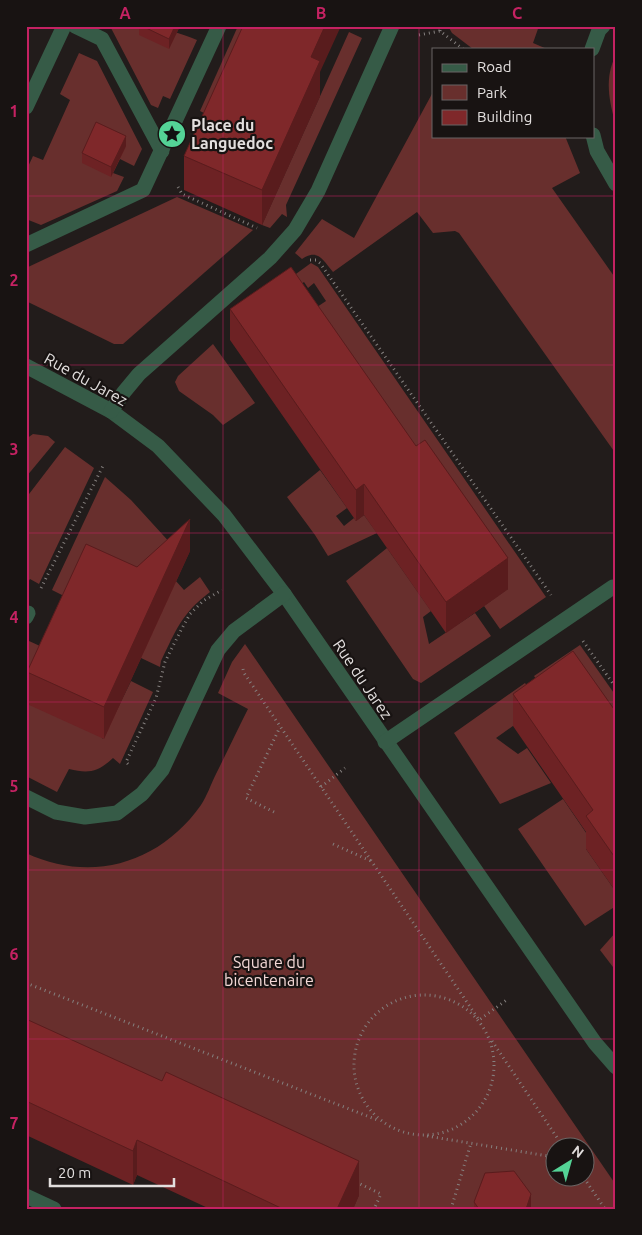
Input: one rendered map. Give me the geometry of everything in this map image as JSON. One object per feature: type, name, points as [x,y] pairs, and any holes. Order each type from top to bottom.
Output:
[{"type":"street","points":[[26,106],[64,26]]},
{"type":"street","points":[[75,26],[102,39],[162,151]]},
{"type":"street","points":[[26,244],[143,190],[219,26]]},
{"type":"street","points":[[592,48],[599,30],[603,26]]},
{"type":"street","points":[[111,411],[139,374],[270,258],[295,230],[318,191],[391,28]]},
{"type":"street","points":[[594,138],[597,150],[616,184]]},
{"type":"street","name":"Rue du Jarez","points":[[26,366],[111,411],[158,446],[224,515],[284,594],[595,1043],[616,1067]]},
{"type":"street","points":[[385,742],[613,587]]},
{"type":"street","points":[[26,797],[56,812],[85,817],[117,812],[142,794],[162,770],[218,650],[234,630],[284,594]]},
{"type":"street","points":[[26,1196],[54,1209]]},
{"type":"path","points":[[440,32],[441,26]]},
{"type":"path","points":[[391,28],[405,36],[440,32],[462,48]]},
{"type":"path","points":[[182,194],[260,230]]},
{"type":"path","points":[[307,261],[312,259],[320,263],[616,688]]},
{"type":"path","points":[[27,615],[104,464]]},
{"type":"path","points":[[152,783],[126,762],[156,698],[165,662],[190,614],[203,602],[222,590]]},
{"type":"path","points":[[243,662],[244,673],[557,1138]]},
{"type":"path","points":[[274,812],[246,798],[280,726]]},
{"type":"path","points":[[321,787],[345,768]]},
{"type":"path","points":[[333,844],[372,861]]},
{"type":"path","points":[[26,984],[381,1121],[401,1132],[544,1155]]},
{"type":"path","points":[[381,1121],[365,1103],[356,1082],[354,1058],[360,1035],[374,1015],[393,1001],[415,994],[439,995],[461,1004],[479,1020]]},
{"type":"path","points":[[479,1020],[508,998]]},
{"type":"path","points":[[424,1136],[447,1132],[468,1121],[483,1105],[493,1084],[495,1061],[490,1038]]},
{"type":"path","points":[[451,1209],[470,1143]]},
{"type":"path","points":[[355,1182],[381,1194],[374,1209]]},
{"type":"path","points":[[591,1188],[605,1209]]},
{"type":"green space","points":[[112,26],[155,28],[176,32],[197,40],[170,99],[163,96],[158,108],[151,105],[111,28]]},
{"type":"green space","points":[[238,26],[252,26],[216,119],[200,111]]},
{"type":"green space","points":[[448,26],[539,26],[533,43],[545,48],[472,48],[452,33]]},
{"type":"green space","points":[[349,32],[362,38],[286,205],[287,217],[282,214],[270,228],[262,225]]},
{"type":"green space","points":[[79,53],[97,61],[142,149],[134,166],[120,159],[113,173],[124,177],[117,191],[41,225],[26,219],[26,171],[33,156],[43,160],[70,100],[60,94]]},
{"type":"green space","points":[[616,55],[616,125],[611,107],[609,81],[612,63]]},
{"type":"green space","points":[[432,94],[432,138],[566,138],[580,173],[552,188],[616,279],[616,454],[459,233],[455,231],[433,233],[417,212],[333,272],[316,255],[302,259],[295,253],[322,219],[354,238]]},
{"type":"green space","points":[[177,197],[253,230],[123,344],[114,344],[26,301],[26,268]]},
{"type":"green space","points":[[311,263],[318,267],[546,597],[500,629],[484,606],[508,589],[311,311],[326,301],[314,283],[308,288],[304,282],[296,288],[289,279]]},
{"type":"green space","points":[[213,344],[255,403],[223,425],[213,415],[179,391],[175,382],[178,376]]},
{"type":"green space","points":[[33,434],[48,436],[55,442],[26,477],[26,439]]},
{"type":"green space","points":[[65,447],[94,468],[39,584],[30,579],[26,585],[26,507],[29,503],[26,501],[26,498]]},
{"type":"green space","points":[[320,470],[347,508],[336,516],[344,526],[354,518],[356,521],[364,515],[377,533],[328,556],[287,497]]},
{"type":"green space","points":[[105,477],[131,500],[183,557],[167,571],[184,590],[200,577],[210,592],[186,615],[171,640],[160,667],[141,658],[74,601],[52,590]]},
{"type":"green space","points":[[387,548],[431,611],[423,617],[429,644],[475,613],[491,636],[421,683],[413,679],[346,581]]},
{"type":"green space","points":[[29,641],[51,651],[103,739],[131,681],[153,692],[120,764],[113,758],[93,771],[69,769],[57,792],[26,776],[26,648]]},
{"type":"green space","name":"Square du bicentenaire","points":[[245,644],[584,1138],[544,1138],[544,1188],[594,1188],[594,1153],[616,1185],[616,1209],[353,1209],[359,1195],[26,1053],[26,853],[51,862],[75,867],[100,867],[123,862],[145,854],[166,841],[184,825],[201,805],[248,709],[218,693],[232,662]]},
{"type":"green space","points":[[580,645],[616,696],[616,744],[550,700],[534,676]]},
{"type":"green space","points":[[525,683],[541,706],[496,738],[518,754],[527,748],[551,783],[500,804],[454,733]]},
{"type":"green space","points":[[563,799],[593,843],[586,849],[616,892],[616,906],[585,926],[518,829]]},
{"type":"green space","points":[[616,932],[616,971],[600,950]]},
{"type":"building","points":[[142,26],[175,26],[169,39]]},
{"type":"building","points":[[243,26],[325,26],[311,57],[320,61],[262,190],[184,156]]},
{"type":"building","points":[[96,122],[126,136],[111,167],[82,153]]},
{"type":"building","points":[[291,267],[416,446],[425,440],[508,558],[446,602],[364,484],[356,490],[230,309]]},
{"type":"building","points":[[190,519],[104,707],[27,672],[86,544],[137,567]]},
{"type":"building","points":[[573,651],[616,712],[616,859],[586,816],[593,810],[513,694]]},
{"type":"building","points":[[26,1019],[162,1081],[166,1072],[359,1161],[337,1209],[283,1209],[137,1140],[133,1151],[26,1101]]},
{"type":"building","points":[[514,1171],[531,1194],[526,1209],[479,1209],[474,1202],[485,1173]]},
{"type":"place","name":"Place du Languedoc","points":[[172,134]]}]
